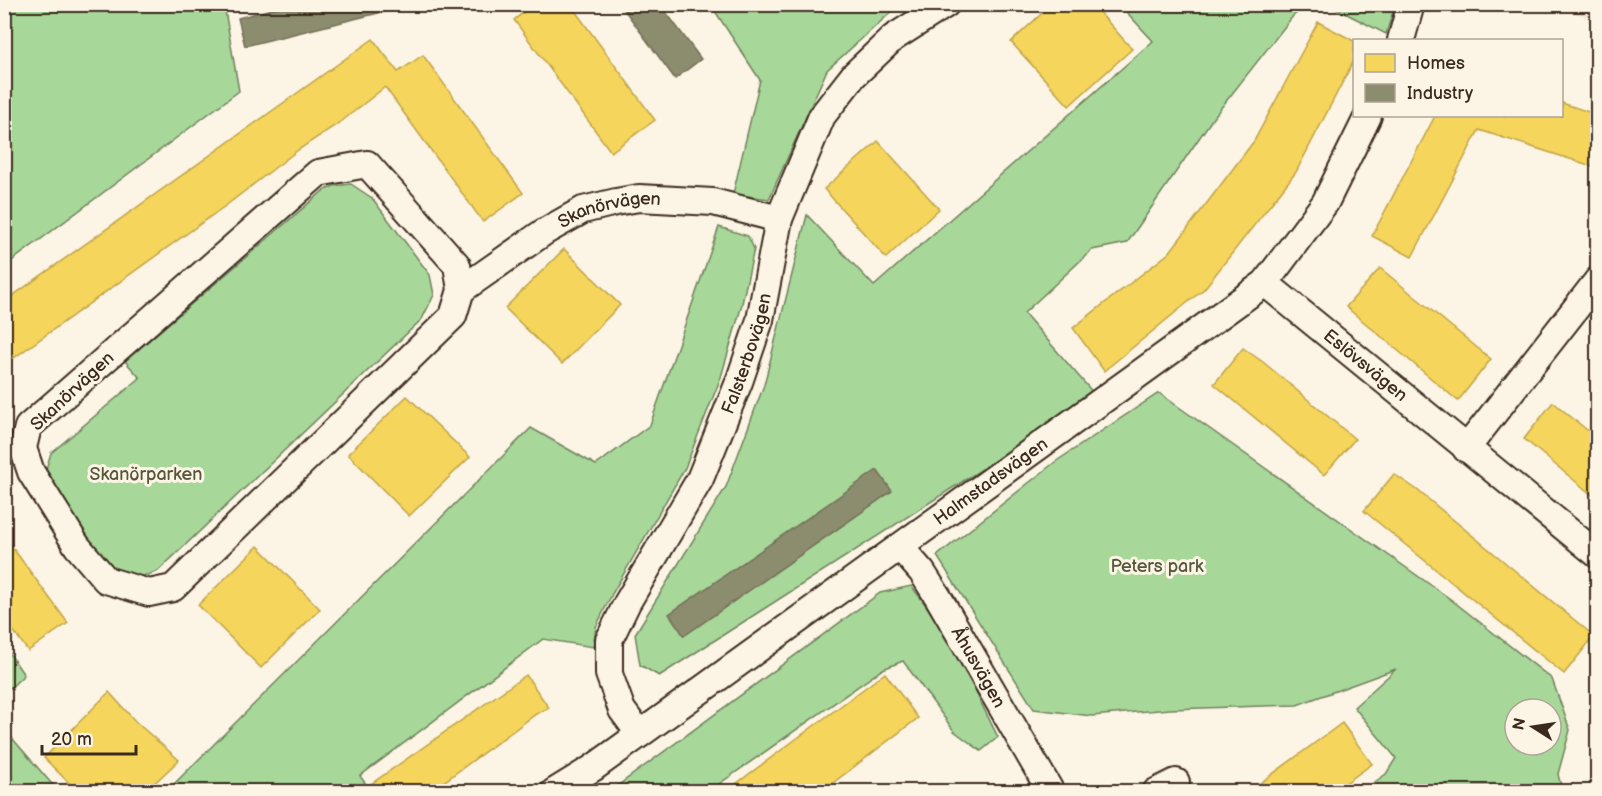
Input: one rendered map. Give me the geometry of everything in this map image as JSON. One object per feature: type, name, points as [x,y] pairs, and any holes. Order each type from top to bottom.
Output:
[{"type":"street","name":"Falsterbovägen","points":[[639,733],[622,710],[609,674],[609,640],[627,603],[700,479],[739,382],[760,320],[779,219],[822,116],[854,75],[893,38],[946,4]]},
{"type":"street","points":[[1401,39],[1411,4]]},
{"type":"street","name":"Halmstadsvägen","points":[[554,792],[592,768],[1265,284],[1325,203],[1368,117]]},
{"type":"street","name":"Skanörvägen","points":[[461,290],[457,265],[367,164],[318,173],[28,427],[23,448],[31,472],[77,546],[106,580],[149,593],[173,588],[453,316],[461,290],[486,275],[544,232],[583,210],[639,198],[713,202],[779,219]]},
{"type":"street","points":[[1466,449],[1598,280]]},
{"type":"street","name":"Eslövsvägen","points":[[1265,284],[1598,555]]},
{"type":"street","name":"Åhusvägen","points":[[900,547],[922,572],[952,620],[1051,792]]},
{"type":"shaded area","points":[[1543,5],[1597,5],[1597,20],[1588,17]]},
{"type":"green space","points":[[5,4],[224,5],[239,91],[5,266]]},
{"type":"green space","points":[[711,5],[899,5],[827,70],[769,199],[733,194],[760,80]]},
{"type":"green space","points":[[1120,5],[1308,5],[1293,16],[1213,118],[1127,243],[1092,250],[1024,313],[1096,396],[659,676],[640,665],[635,634],[726,487],[764,385],[807,215],[874,286],[1153,41]]},
{"type":"green space","points":[[1329,5],[1395,5],[1386,34]]},
{"type":"green space","name":"Skanörparken","points":[[351,184],[372,198],[430,275],[434,295],[422,319],[158,571],[136,576],[113,572],[46,478],[51,453],[140,378],[125,361],[323,191],[334,186]]},
{"type":"green space","points":[[719,227],[748,236],[754,249],[741,308],[721,377],[685,468],[612,594],[596,627],[593,647],[543,639],[360,776],[371,791],[167,791],[531,428],[596,465],[650,425]]},
{"type":"green space","name":"Peters park","points":[[1159,393],[1449,598],[1552,679],[1558,697],[1503,697],[1503,757],[1563,757],[1558,774],[1562,791],[1362,791],[1386,774],[1396,758],[1354,707],[1396,669],[1297,705],[1170,709],[1092,716],[1034,709],[937,556],[1055,462]]},
{"type":"green space","points":[[911,586],[925,603],[948,640],[998,737],[981,751],[954,731],[903,661],[883,669],[709,791],[609,792],[880,593]]},
{"type":"green space","points":[[5,647],[24,675],[4,693]]},
{"type":"green space","name":"Peters park","points":[[1563,710],[1570,730],[1563,756]]},
{"type":"green space","points":[[5,730],[58,791],[5,791]]},
{"type":"building: Homes","points":[[534,4],[570,4],[655,120],[611,152],[514,20]]},
{"type":"building: Homes","points":[[1052,4],[1092,4],[1132,49],[1069,106],[1011,42]]},
{"type":"building: Homes","points":[[1318,22],[1353,40],[1353,62],[1296,172],[1204,289],[1104,371],[1073,328],[1169,253],[1254,141]]},
{"type":"building: Homes","points":[[373,39],[398,72],[423,55],[523,193],[483,222],[385,87],[342,121],[298,150],[228,204],[4,365],[4,302]]},
{"type":"building: Homes","points":[[1563,103],[1598,115],[1598,168],[1479,130],[1412,257],[1372,236],[1434,117],[1563,117]]},
{"type":"building: Homes","points":[[878,141],[939,209],[886,258],[824,189]]},
{"type":"building: Homes","points":[[564,249],[620,305],[562,364],[505,308]]},
{"type":"building: Homes","points":[[1380,268],[1491,359],[1458,401],[1346,307]]},
{"type":"building: Homes","points":[[1243,348],[1355,439],[1324,475],[1214,384]]},
{"type":"building: Homes","points":[[407,396],[470,457],[409,516],[348,454]]},
{"type":"building: Homes","points":[[1553,402],[1598,439],[1598,500],[1524,439]]},
{"type":"building: Homes","points":[[1394,474],[1416,489],[1594,636],[1564,674],[1364,511]]},
{"type":"building: Homes","points":[[4,536],[68,623],[28,651],[4,618]]},
{"type":"building: Homes","points":[[258,546],[320,609],[261,668],[198,605]]},
{"type":"building: Homes","points":[[885,673],[918,718],[821,792],[725,792]]},
{"type":"building: Homes","points":[[526,675],[549,708],[536,714],[430,792],[377,792],[371,784]]},
{"type":"building: Homes","points":[[109,692],[136,722],[179,760],[145,792],[78,792],[44,758]]},
{"type":"building: Homes","points":[[1342,723],[1372,764],[1333,792],[1248,792]]},
{"type":"building: Industry","points":[[291,4],[415,4],[245,46],[238,18]]},
{"type":"building: Industry","points":[[620,4],[660,4],[701,59],[675,79]]},
{"type":"building: Industry","points":[[877,470],[892,491],[684,636],[669,614]]}]
